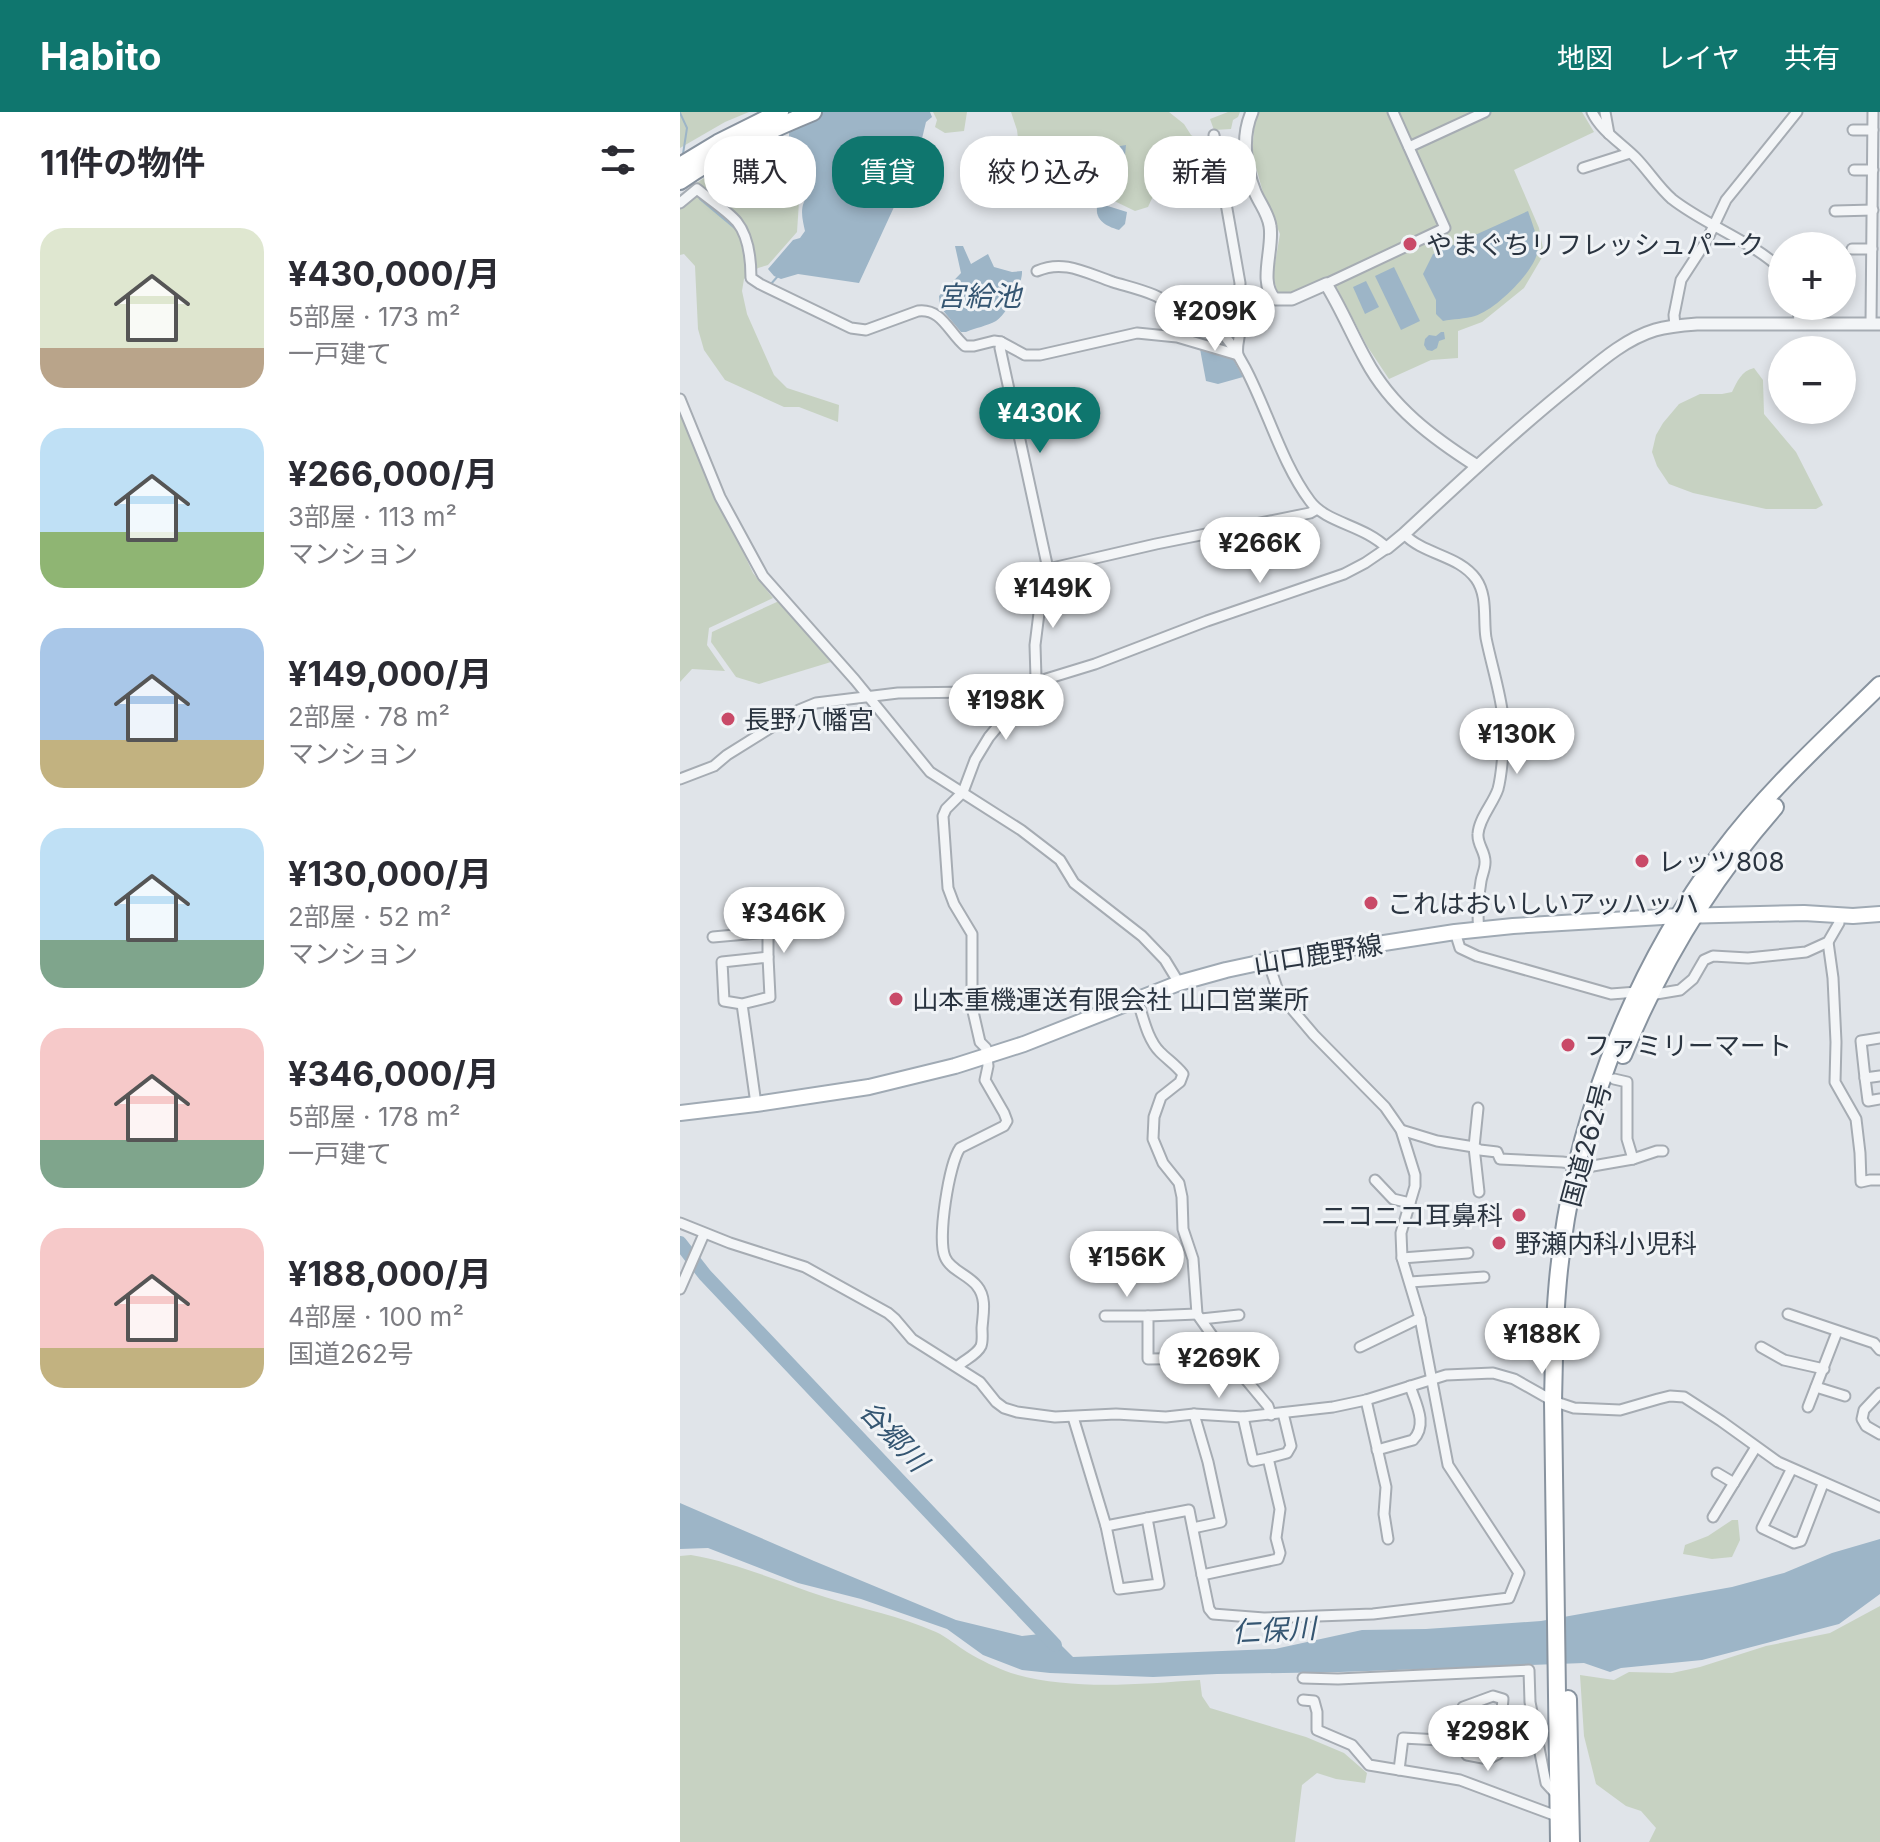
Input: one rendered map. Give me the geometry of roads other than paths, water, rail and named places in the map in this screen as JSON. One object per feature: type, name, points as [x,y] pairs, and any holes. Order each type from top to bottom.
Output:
[{"type":"highway","points":[[680,166],[718,143],[784,117],[813,112]]},
{"type":"highway","points":[[680,181],[784,117]]},
{"type":"highway","name":"国道262号","points":[[1582,1166],[1603,1079],[1644,994],[1722,851],[1796,768],[1880,685]]},
{"type":"highway","name":"国道262号","points":[[1685,916],[1785,795],[1880,700]]},
{"type":"highway","name":"国道262号","points":[[1559,1842],[1564,1818],[1557,1291],[1568,1208],[1644,994]]},
{"type":"highway","name":"国道262号","points":[[1563,1672],[1557,1795],[1571,1842]]},
{"type":"main road","name":"山口鹿野線","points":[[680,1113],[869,1087],[955,1066],[1024,1044],[1179,983],[1268,961],[1455,932],[1543,924],[1685,916],[1880,914]]},
{"type":"street","points":[[1252,112],[1246,134],[1246,160],[1256,194],[1269,219],[1268,289],[1275,299],[1282,300],[1292,299],[1326,284],[1445,228],[1393,112]]},
{"type":"street","points":[[1409,147],[1485,112]]},
{"type":"street","points":[[1592,112],[1597,122],[1671,198],[1768,259]]},
{"type":"street","points":[[1605,112],[1609,134]]},
{"type":"street","points":[[1675,326],[1674,315],[1681,280],[1707,240],[1726,200],[1797,112]]},
{"type":"street","points":[[680,779],[714,766],[727,755],[816,703],[930,692],[976,692],[1033,683],[1095,664],[1344,574],[1365,563],[1404,534],[1515,430],[1613,352],[1655,330],[1675,326],[1875,324],[1873,112]]},
{"type":"street","points":[[1853,130],[1873,130]]},
{"type":"street","points":[[1214,135],[1240,283],[1238,355],[1296,481],[1317,509],[1363,530],[1387,548]]},
{"type":"street","points":[[1583,168],[1630,153]]},
{"type":"street","points":[[1854,170],[1873,170]]},
{"type":"street","points":[[680,203],[697,189],[738,223],[751,262],[751,278],[851,328],[866,330],[926,310],[943,320],[965,346],[1001,342],[1025,355],[1040,355],[1137,333],[1177,337],[1238,355]]},
{"type":"street","points":[[1835,211],[1875,211]]},
{"type":"street","points":[[1856,249],[1872,249]]},
{"type":"street","points":[[1037,271],[1064,265],[1155,295],[1204,317],[1238,355]]},
{"type":"street","points":[[1326,284],[1367,363],[1397,403],[1418,425],[1477,466]]},
{"type":"street","points":[[1799,320],[1799,324]]},
{"type":"street","points":[[958,1366],[982,1344],[983,1300],[976,1284],[943,1255],[942,1224],[957,1151],[1004,1126],[1007,1121],[985,1080],[988,1056],[980,1042],[972,1007],[971,962],[974,943],[948,888],[943,816],[963,792],[975,760],[989,737],[1036,678],[1035,645],[1048,569],[1001,342]]},
{"type":"street","points":[[680,399],[720,497],[763,576],[906,740],[930,772],[1021,830],[1060,860],[1074,883],[1142,936],[1165,960],[1179,983]]},
{"type":"street","points":[[1048,569],[1317,509]]},
{"type":"street","points":[[1404,534],[1424,549],[1466,569],[1475,578],[1484,597],[1484,622],[1502,702],[1504,750],[1498,791],[1478,833],[1485,862],[1478,901],[1479,930]]},
{"type":"street","points":[[1455,932],[1460,948],[1477,956],[1611,994],[1644,994],[1680,990],[1693,979],[1704,960],[1713,956],[1748,958],[1806,952],[1828,942],[1839,923],[1839,914]]},
{"type":"street","points":[[713,937],[768,932],[770,997],[742,1004],[724,1001],[722,962],[768,957]]},
{"type":"street","points":[[1828,942],[1833,978],[1835,1082],[1856,1119],[1861,1182],[1880,1180]]},
{"type":"street","points":[[1106,1526],[1189,1510],[1209,1609],[1213,1614],[1264,1618],[1373,1614],[1509,1598],[1519,1573],[1448,1465],[1420,1318],[1402,1258],[1401,1233],[1415,1186],[1415,1175],[1401,1130],[1385,1107],[1286,1002],[1277,988],[1268,961]]},
{"type":"street","points":[[1137,999],[1150,1038],[1158,1051],[1183,1074],[1180,1082],[1161,1097],[1154,1117],[1153,1139],[1163,1163],[1179,1183],[1183,1229],[1193,1259],[1199,1317],[1268,1406],[1271,1415]]},
{"type":"street","points":[[742,1004],[756,1104]]},
{"type":"street","points":[[1880,1038],[1861,1041],[1868,1101],[1880,1099]]},
{"type":"street","points":[[1865,1078],[1880,1076]]},
{"type":"street","points":[[1614,1079],[1627,1082],[1627,1139],[1633,1159]]},
{"type":"street","points":[[1478,1108],[1474,1147],[1479,1192]]},
{"type":"street","points":[[1401,1130],[1437,1141],[1497,1152],[1500,1159],[1582,1166],[1633,1159],[1663,1151]]},
{"type":"street","points":[[1375,1180],[1393,1199],[1410,1203]]},
{"type":"street","points":[[680,1223],[704,1234],[805,1267],[888,1313],[912,1339],[980,1382],[1004,1408],[1017,1412],[1055,1417],[1116,1414],[1166,1417],[1194,1414],[1215,1417],[1271,1415],[1366,1400],[1446,1375],[1493,1373],[1514,1379],[1559,1404],[1588,1409],[1620,1410],[1670,1396],[1684,1397],[1791,1470],[1880,1507]]},
{"type":"street","points":[[680,1289],[704,1234]]},
{"type":"street","points":[[1402,1258],[1468,1253]]},
{"type":"street","points":[[1410,1282],[1484,1277]]},
{"type":"street","points":[[1788,1314],[1874,1343],[1880,1350]]},
{"type":"street","points":[[1105,1316],[1239,1315]]},
{"type":"street","points":[[1148,1316],[1148,1359],[1228,1358]]},
{"type":"street","points":[[1360,1347],[1420,1318]]},
{"type":"street","points":[[1808,1407],[1837,1332]]},
{"type":"street","points":[[1761,1347],[1784,1360],[1824,1369]]},
{"type":"street","points":[[1377,1450],[1417,1437],[1420,1414],[1410,1386]]},
{"type":"street","points":[[1816,1387],[1845,1396]]},
{"type":"street","points":[[1880,1393],[1864,1410],[1862,1419],[1866,1426],[1880,1434]]},
{"type":"street","points":[[1366,1400],[1386,1487],[1384,1514],[1388,1539]]},
{"type":"street","points":[[1243,1417],[1253,1461],[1287,1453],[1291,1446],[1283,1413]]},
{"type":"street","points":[[1193,1528],[1221,1522],[1194,1414]]},
{"type":"street","points":[[1073,1417],[1106,1526],[1119,1589],[1159,1584],[1147,1518]]},
{"type":"street","points":[[1713,1517],[1756,1447]]},
{"type":"street","points":[[1202,1575],[1278,1559],[1280,1553],[1276,1538],[1280,1509],[1268,1458]]},
{"type":"street","points":[[1791,1470],[1762,1528],[1794,1543],[1801,1541],[1823,1484]]},
{"type":"street","points":[[1717,1473],[1734,1483]]},
{"type":"street","points":[[1303,1678],[1529,1670],[1530,1702],[1546,1783],[1557,1795]]},
{"type":"street","points":[[1493,1696],[1503,1699],[1498,1754],[1488,1759],[1467,1755],[1458,1741],[1463,1707],[1493,1696]]},
{"type":"street","points":[[1303,1700],[1314,1701],[1317,1730],[1352,1745],[1369,1765],[1460,1780],[1564,1818]]},
{"type":"street","points":[[1399,1770],[1403,1738],[1458,1741]]},
{"type":"water","points":[[790,112],[930,112],[932,117],[926,122],[923,136],[832,136],[832,208],[894,208],[859,283],[798,274],[781,279],[768,269],[805,231],[803,208],[816,208],[816,136],[789,136]]},
{"type":"water","points":[[1114,208],[1127,212],[1125,224],[1119,230],[1109,226],[1101,221],[1097,209]]},
{"type":"water","points":[[1528,211],[1538,249],[1528,272],[1502,299],[1483,312],[1443,321],[1436,314],[1436,300],[1423,274],[1433,254]]},
{"type":"water","name":"宮給池","points":[[955,246],[963,246],[971,264],[988,254],[994,267],[1012,272],[1022,271],[1017,290],[1000,317],[966,332],[961,332],[940,307],[939,296],[961,273]]},
{"type":"water","points":[[1394,267],[1420,321],[1401,330],[1375,276]]},
{"type":"water","points":[[1366,281],[1379,307],[1365,314],[1353,287]]},
{"type":"water","points":[[1444,332],[1445,339],[1439,341],[1437,348],[1427,350],[1425,339]]},
{"type":"water","points":[[1200,349],[1232,357],[1243,377],[1218,384],[1206,381]]},
{"type":"water","points":[[680,1503],[956,1620],[1022,1636],[1049,1633],[1073,1657],[1275,1649],[1362,1630],[1541,1621],[1732,1587],[1784,1573],[1832,1553],[1880,1539],[1880,1594],[1839,1624],[1702,1660],[1621,1668],[1610,1672],[1584,1663],[1153,1677],[1050,1673],[1022,1670],[983,1655],[947,1629],[861,1599],[798,1583],[708,1548],[680,1549]]},
{"type":"waterway","points":[[680,113],[687,128],[683,154]]},
{"type":"waterway","points":[[698,194],[737,230]]},
{"type":"waterway","points":[[742,242],[746,263]]},
{"type":"waterway","points":[[770,285],[778,276]]},
{"type":"waterway","name":"谷郷川","points":[[680,1243],[705,1275],[1055,1645]]},
{"type":"place","name":"やまぐちリフレッシュパーク","points":[[1410,244]]},
{"type":"place","name":"長野八幡宮","points":[[728,719]]},
{"type":"place","name":"レッツ808","points":[[1642,861]]},
{"type":"place","name":"これはおいしいアッハッハ","points":[[1371,903]]},
{"type":"place","name":"山本重機運送有限会社 山口営業所","points":[[896,999]]},
{"type":"place","name":"ファミリーマート","points":[[1568,1045]]},
{"type":"place","name":"ニコニコ耳鼻科","points":[[1519,1215]]},
{"type":"place","name":"野瀬内科小児科","points":[[1499,1243]]},
{"type":"water label","name":"仁保川","points":[[1274,1630]]}]
